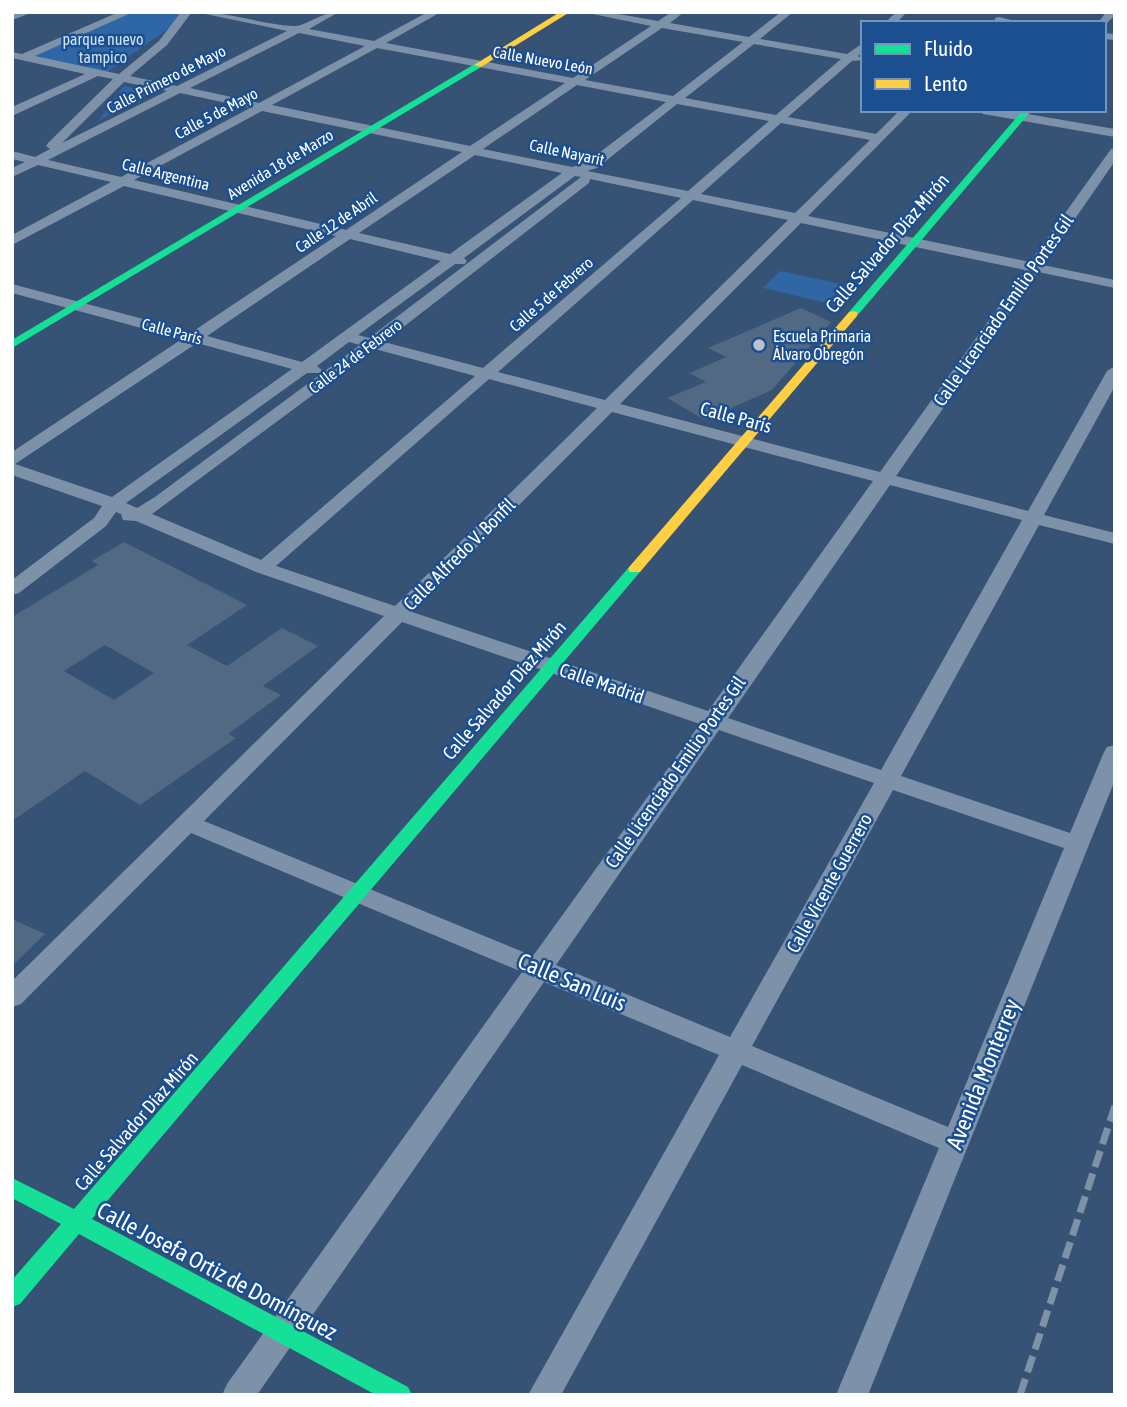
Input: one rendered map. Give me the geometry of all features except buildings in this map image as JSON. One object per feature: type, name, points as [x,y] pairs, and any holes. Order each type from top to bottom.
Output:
[{"type":"street","points":[[12,17],[24,12]]},
{"type":"street","points":[[16,58],[128,12]]},
{"type":"street","points":[[163,43],[187,12]]},
{"type":"street","name":"Calle Nuevo León","points":[[201,12],[225,14],[376,45],[879,138]]},
{"type":"street","name":"Calle Primero de Mayo","points":[[12,173],[334,12]]},
{"type":"street","name":"Calle 5 de Mayo","points":[[12,240],[436,12]]},
{"type":"street","name":"Avenida 18 de Marzo","points":[[12,345],[372,129],[550,12]]},
{"type":"street","name":"Avenida 18 de Marzo","points":[[12,326],[354,126],[566,12]]},
{"type":"street","points":[[588,12],[856,59]]},
{"type":"street","name":"Calle 12 de Abril","points":[[12,460],[679,12]]},
{"type":"street","name":"Calle 24 de Febrero","points":[[137,515],[161,501],[475,265],[675,100],[788,12]]},
{"type":"street","points":[[12,184],[122,77],[163,43],[193,25],[225,14]]},
{"type":"street","name":"Calle Nayarit","points":[[16,58],[99,72],[573,171],[592,170],[691,196],[1115,284]]},
{"type":"street","name":"Calle 5 de Febrero","points":[[263,568],[779,119],[856,59]]},
{"type":"street","points":[[12,112],[99,72]]},
{"type":"street","name":"Calle Alfredo V. Bonfil","points":[[12,998],[905,112]]},
{"type":"street","points":[[1004,112],[1115,133]]},
{"type":"street","name":"Calle Salvador Díaz Mirón","points":[[12,1297],[1025,114]]},
{"type":"street","name":"Calle Licenciado Emilio Portes Gil","points":[[238,1395],[1115,152]]},
{"type":"street","name":"Calle Argentina","points":[[12,155],[475,265]]},
{"type":"street","name":"Calle 24 de Febrero","points":[[12,589],[105,514],[573,171]]},
{"type":"street","name":"Calle París","points":[[12,288],[332,374]]},
{"type":"street","name":"Calle París","points":[[346,337],[1115,539]]},
{"type":"street","name":"Calle Vicente Guerrero","points":[[544,1395],[1115,371]]},
{"type":"street","name":"Calle Madrid","points":[[12,469],[94,496],[105,514],[137,515],[263,568],[1077,844]]},
{"type":"street","name":"Avenida Monterrey","points":[[852,1395],[1115,752]]},
{"type":"street","name":"Calle San Luis","points":[[188,823],[955,1142]]},
{"type":"street","name":"Calle Josefa Ortiz de Domínguez","points":[[12,1187],[400,1395]]},
{"type":"green space","name":"parque nuevo tampico","points":[[132,12],[183,12],[171,27],[107,72],[31,57]]},
{"type":"green space","points":[[124,86],[153,92],[98,121]]},
{"type":"green space","points":[[780,271],[855,287],[840,306],[763,288]]},
{"type":"railway","points":[[1020,1395],[1115,1106]]},
{"type":"traffic: fast","points":[[12,345],[478,65]]},
{"type":"traffic: fast","points":[[853,314],[1026,112]]},
{"type":"traffic: fast","points":[[12,1297],[635,569]]},
{"type":"traffic: fast","points":[[12,1187],[400,1395]]},
{"type":"traffic: slow","points":[[478,65],[566,12]]},
{"type":"traffic: slow","points":[[635,569],[853,314]]},
{"type":"place","name":"Escuela Primaria Álvaro Obregón","points":[[759,345]]}]
